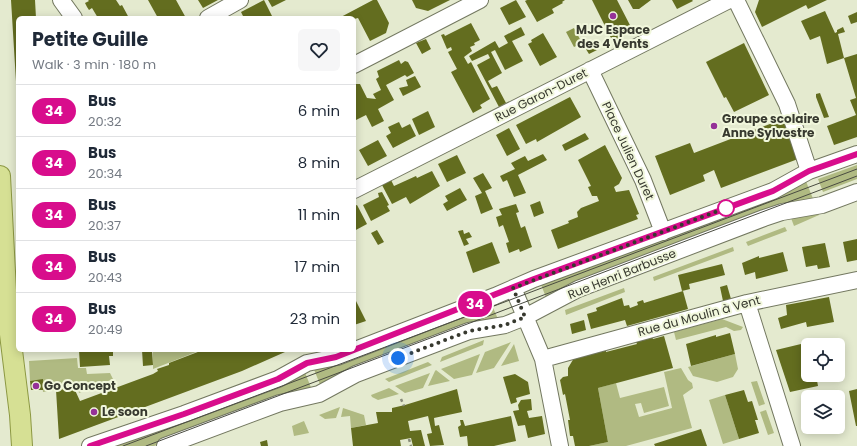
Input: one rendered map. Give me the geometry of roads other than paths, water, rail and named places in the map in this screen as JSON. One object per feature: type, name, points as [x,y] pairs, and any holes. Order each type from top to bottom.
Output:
[{"type":"main road","points":[[0,176],[7,310],[5,336],[22,446]]},
{"type":"street","points":[[61,0],[73,16]]},
{"type":"street","points":[[212,16],[240,0]]},
{"type":"street","points":[[356,65],[480,0]]},
{"type":"street","name":"Rue Garon-Duret","points":[[356,189],[729,0]]},
{"type":"street","points":[[736,0],[787,104],[807,165]]},
{"type":"street","name":"Place Julien Duret","points":[[590,70],[643,180],[663,232]]},
{"type":"street","name":"Rue Henri Barbusse","points":[[356,349],[513,288],[773,191],[809,171],[857,154]]},
{"type":"street","name":"Rue Henri Barbusse","points":[[165,446],[280,403],[319,394],[356,374],[469,331],[505,325],[525,317],[586,286],[770,216],[822,205],[857,192]]},
{"type":"street","name":"Rue du Moulin à Vent","points":[[543,359],[747,303],[857,280]]},
{"type":"street","points":[[513,288],[543,359],[560,446]]},
{"type":"street","points":[[747,303],[792,446]]},
{"type":"street","name":"Rue Henri Barbusse","points":[[90,446],[184,414],[278,379],[307,363],[318,354],[336,357],[349,352]]},
{"type":"tram line","points":[[123,446],[857,169]]},
{"type":"tram line","points":[[146,446],[857,176]]},
{"type":"place","name":"MJC Espace des 4 Vents","points":[[613,16]]},
{"type":"place","name":"Groupe scolaire Anne Sylvestre","points":[[714,126]]},
{"type":"place","name":"Go Concept","points":[[36,386]]},
{"type":"place","name":"Le soon","points":[[94,412]]}]
